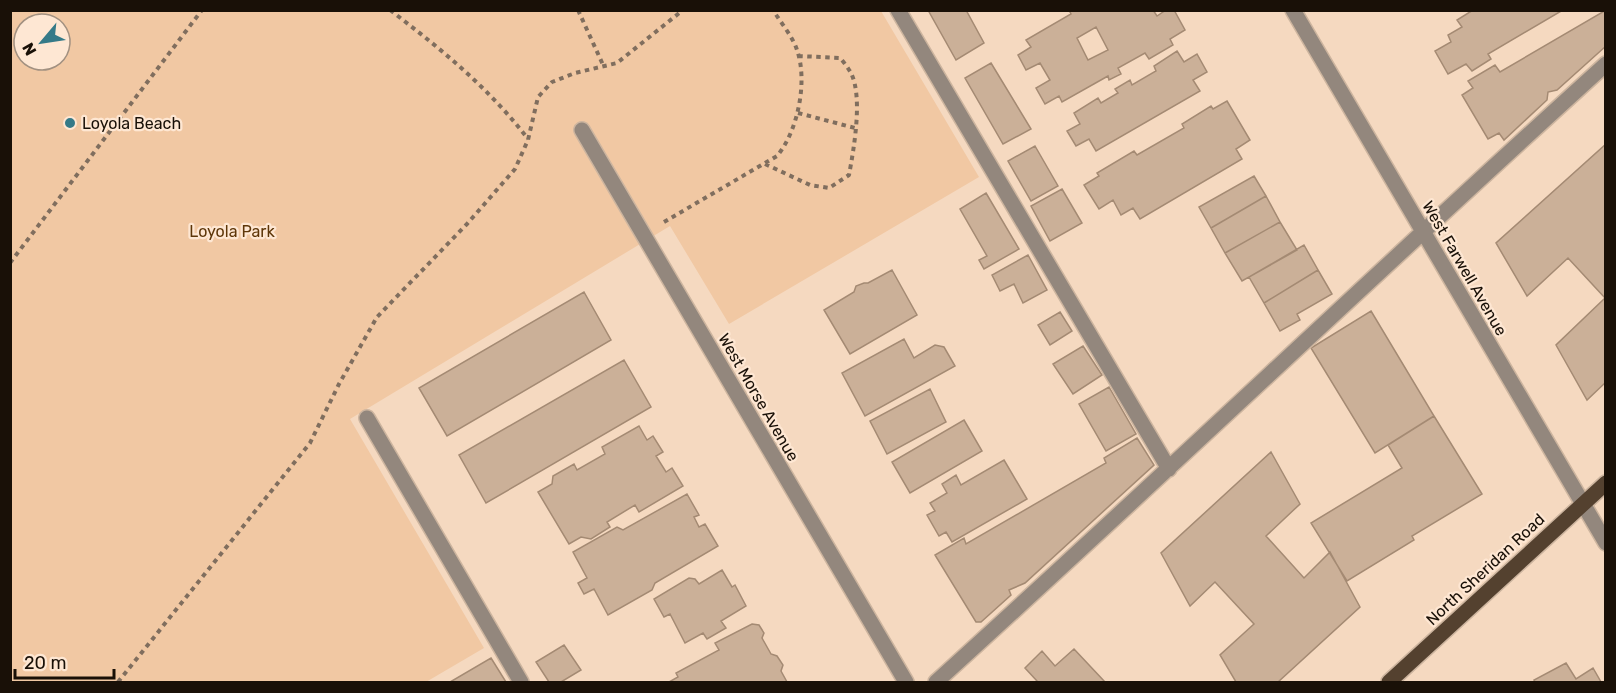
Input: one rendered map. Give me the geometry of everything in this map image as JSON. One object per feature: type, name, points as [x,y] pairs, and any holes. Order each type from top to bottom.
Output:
[{"type":"main road","name":"North Sheridan Road","points":[[1389,682],[1605,483]]},
{"type":"street","points":[[898,10],[1169,469]]},
{"type":"street","name":"West Farwell Avenue","points":[[1293,10],[1605,543]]},
{"type":"street","points":[[936,682],[1605,64]]},
{"type":"street","name":"West Morse Avenue","points":[[582,130],[906,682]]},
{"type":"street","points":[[366,418],[521,682]]},
{"type":"path","points":[[10,263],[202,10]]},
{"type":"path","points":[[390,10],[478,82],[510,115],[528,140]]},
{"type":"path","points":[[578,10],[604,67]]},
{"type":"path","points":[[118,682],[310,443],[339,384],[377,317],[467,224],[514,169],[528,140],[538,97],[552,82],[575,73],[617,63],[683,10]]},
{"type":"path","points":[[643,234],[777,156],[785,147],[798,113],[801,69],[797,50],[773,10]]},
{"type":"path","points":[[765,163],[810,185],[829,188],[849,175],[855,143],[857,101],[852,74],[840,58],[798,56]]},
{"type":"path","points":[[798,113],[855,128]]},
{"type":"green space","name":"Loyola Park","points":[[11,11],[881,11],[979,177],[729,324],[670,226],[350,419],[484,648],[426,682],[11,682]]},
{"type":"building","points":[[928,10],[966,10],[984,43],[956,60]]},
{"type":"building","points":[[1069,10],[1153,10],[1157,16],[1166,10],[1174,10],[1185,30],[1170,39],[1173,45],[1149,59],[1145,53],[1118,68],[1121,74],[1109,80],[1108,76],[1062,102],[1059,96],[1045,104],[1036,88],[1050,80],[1040,63],[1026,70],[1018,55],[1031,47],[1026,40],[1071,14]],"holes":[[[1096,27],[1108,50],[1088,60],[1077,38]]]},
{"type":"building","points":[[1473,10],[1563,10],[1488,54],[1491,59],[1472,71],[1466,64],[1448,74],[1435,51],[1451,42],[1448,35],[1462,27],[1457,20]]},
{"type":"building","points":[[1606,10],[1606,46],[1557,90],[1548,92],[1547,100],[1504,140],[1499,133],[1488,139],[1462,95],[1473,88],[1468,81],[1495,65],[1500,72]]},
{"type":"building","points":[[1177,51],[1184,62],[1197,54],[1207,72],[1193,80],[1200,91],[1096,151],[1089,139],[1076,146],[1067,131],[1080,124],[1074,113],[1098,98],[1101,103],[1118,93],[1115,89],[1130,80],[1132,85],[1156,71],[1154,66]]},
{"type":"building","points":[[991,63],[1031,129],[1003,144],[965,78]]},
{"type":"building","points":[[1227,101],[1250,140],[1236,149],[1242,159],[1140,219],[1133,208],[1121,215],[1113,200],[1099,209],[1084,185],[1099,176],[1097,173],[1134,151],[1137,155],[1184,128],[1182,124],[1211,106],[1213,109]]},
{"type":"building","points":[[1606,144],[1606,382],[1587,400],[1556,345],[1605,298],[1568,258],[1527,296],[1496,243]]},
{"type":"building","points":[[1035,146],[1058,186],[1031,201],[1008,161]]},
{"type":"building","points":[[1254,176],[1266,196],[1211,228],[1199,207]]},
{"type":"building","points":[[1062,189],[1082,223],[1050,241],[1031,206]]},
{"type":"building","points":[[986,193],[1019,249],[984,269],[979,260],[987,256],[960,209]]},
{"type":"building","points":[[1266,196],[1280,222],[1225,253],[1211,228]]},
{"type":"building","points":[[1280,222],[1297,250],[1242,281],[1225,253]]},
{"type":"building","points":[[1304,245],[1318,270],[1264,303],[1249,277]]},
{"type":"building","points":[[1028,255],[1047,290],[1023,303],[1014,284],[1000,291],[992,275]]},
{"type":"building","points":[[892,270],[917,315],[850,354],[824,310],[854,292],[856,286],[868,283]]},
{"type":"building","points":[[1318,270],[1332,294],[1297,314],[1300,320],[1280,331],[1264,303]]},
{"type":"building","points":[[584,292],[611,340],[447,436],[419,388]]},
{"type":"building","points":[[1371,311],[1434,416],[1375,453],[1311,348]]},
{"type":"building","points":[[1060,312],[1072,331],[1050,345],[1038,325]]},
{"type":"building","points":[[904,339],[914,358],[935,345],[944,347],[955,366],[865,416],[842,373]]},
{"type":"building","points":[[1083,346],[1102,375],[1073,394],[1053,364]]},
{"type":"building","points":[[624,360],[651,407],[486,503],[459,455]]},
{"type":"building","points":[[1109,387],[1136,434],[1106,451],[1079,404]]},
{"type":"building","points":[[930,389],[946,422],[887,454],[870,421]]},
{"type":"building","points":[[1434,416],[1482,494],[1412,536],[1414,540],[1347,581],[1311,523],[1402,468],[1388,445]]},
{"type":"building","points":[[964,420],[982,451],[910,493],[892,462]]},
{"type":"building","points":[[639,426],[647,440],[653,436],[663,452],[656,456],[666,472],[672,468],[683,486],[639,512],[635,505],[607,522],[610,527],[591,539],[581,537],[569,544],[538,492],[552,484],[553,476],[574,464],[577,470],[605,454],[602,447]]},
{"type":"building","points":[[1137,438],[1154,465],[1025,583],[1009,590],[1011,595],[981,622],[976,622],[935,555],[964,538],[966,544],[1106,463],[1104,458]]},
{"type":"building","points":[[1271,452],[1300,504],[1266,536],[1304,578],[1330,552],[1360,607],[1278,682],[1236,682],[1220,655],[1254,624],[1215,582],[1190,606],[1161,553]]},
{"type":"building","points":[[1004,460],[1027,499],[952,542],[946,532],[939,536],[927,515],[935,511],[930,503],[947,493],[942,484],[956,475],[961,485]]},
{"type":"building","points":[[687,494],[699,515],[694,517],[699,527],[705,524],[718,546],[655,583],[652,590],[608,615],[594,589],[584,594],[578,583],[587,578],[573,552],[617,527],[623,530]]},
{"type":"building","points":[[722,570],[732,587],[735,585],[746,606],[721,621],[726,628],[707,639],[703,633],[685,643],[670,614],[664,617],[654,599],[689,578],[695,579],[699,584]]},
{"type":"building","points":[[752,624],[759,625],[764,633],[762,638],[771,654],[777,656],[783,665],[781,671],[787,682],[669,682],[678,677],[676,673],[719,650],[715,643]]},
{"type":"building","points":[[564,645],[581,670],[561,682],[549,682],[536,662]]},
{"type":"building","points":[[1074,649],[1105,682],[1035,682],[1037,681],[1025,668],[1042,651],[1055,666]]},
{"type":"building","points":[[491,658],[506,682],[450,682]]},
{"type":"building","points":[[1566,663],[1576,679],[1593,668],[1601,682],[1535,682],[1534,680]]},
{"type":"place","name":"Loyola Beach","points":[[70,123]]}]
